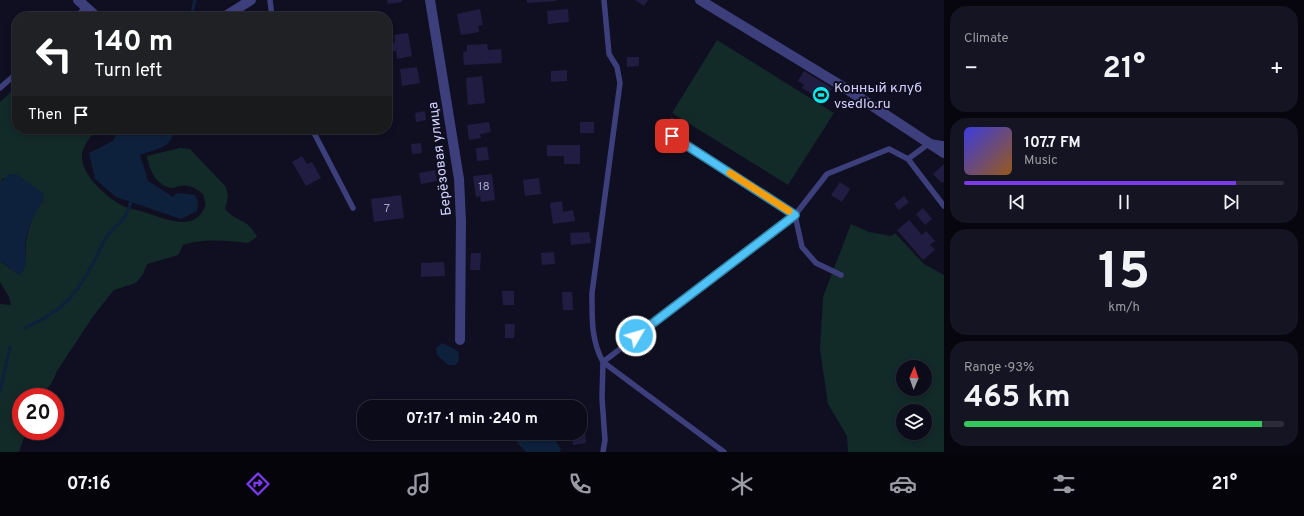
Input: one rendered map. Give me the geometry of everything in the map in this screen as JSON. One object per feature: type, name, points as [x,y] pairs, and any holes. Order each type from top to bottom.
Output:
[{"type":"street","points":[[78,0],[92,12]]},
{"type":"street","points":[[232,12],[251,0]]},
{"type":"street","name":"Берёзовая улица","points":[[430,0],[458,179],[461,221],[460,340]]},
{"type":"street","points":[[700,0],[845,88],[931,142],[944,153]]},
{"type":"lane","points":[[270,0],[271,12]]},
{"type":"lane","points":[[604,0],[610,54],[617,67],[620,83],[592,293],[592,324],[596,348],[603,362],[724,452]]},
{"type":"lane","points":[[81,12],[86,7]]},
{"type":"lane","points":[[0,88],[12,77]]},
{"type":"lane","points":[[672,121],[672,136],[795,215],[802,246],[816,263],[841,276]]},
{"type":"lane","points":[[315,134],[353,208]]},
{"type":"lane","points":[[908,159],[931,142],[944,144]]},
{"type":"lane","points":[[603,362],[795,215],[827,174],[889,149],[908,159],[944,206]]},
{"type":"lane","points":[[603,362],[603,452]]},
{"type":"green space","points":[[717,40],[834,113],[788,185],[672,113]]},
{"type":"green space","points":[[12,91],[12,134],[93,134],[82,152],[83,163],[86,171],[90,178],[103,192],[123,206],[171,221],[179,222],[187,222],[195,219],[201,214],[205,206],[203,194],[190,186],[179,186],[172,188],[166,187],[154,176],[147,156],[180,148],[190,149],[226,187],[228,197],[225,209],[234,217],[246,223],[254,231],[257,237],[248,243],[199,241],[183,245],[178,255],[147,264],[143,274],[136,283],[114,290],[94,315],[47,388],[12,388],[12,440],[23,440],[19,452],[0,452],[0,304],[11,305],[9,297],[0,282],[0,261],[19,275],[26,257],[26,242],[29,228],[34,214],[43,201],[3,178],[0,183],[0,102]]},
{"type":"green space","points":[[851,224],[869,232],[891,236],[895,233],[924,264],[944,275],[944,452],[848,452],[847,436],[828,404],[820,349],[823,297]]},
{"type":"water","points":[[116,134],[173,134],[167,144],[140,155],[148,181],[173,197],[177,193],[195,195],[198,201],[197,211],[181,219],[116,197],[95,179],[89,153],[113,141]]},
{"type":"water","points":[[9,174],[16,174],[44,194],[42,202],[29,227],[26,240],[26,264],[19,275],[0,261],[0,183]]},
{"type":"water","points":[[442,343],[458,351],[459,359],[456,365],[448,365],[437,355],[436,348]]},
{"type":"water","points":[[515,440],[555,440],[561,449],[559,452],[526,452]]},
{"type":"building","points":[[387,0],[402,0],[402,2],[388,4]]},
{"type":"building","points":[[527,0],[556,0],[556,1],[527,3]]},
{"type":"building","points":[[635,0],[648,0],[644,6]]},
{"type":"building","points":[[480,9],[483,25],[478,26],[479,32],[461,35],[457,14]]},
{"type":"building","points":[[568,9],[569,22],[548,24],[547,11]]},
{"type":"building","points":[[408,33],[412,56],[397,59],[396,51],[392,52],[392,42],[395,42],[394,35]]},
{"type":"building","points":[[487,44],[488,50],[501,49],[502,63],[464,65],[463,52],[467,51],[467,45]]},
{"type":"building","points":[[627,57],[639,57],[639,66],[627,67]]},
{"type":"building","points":[[417,67],[420,83],[402,86],[400,69]]},
{"type":"building","points":[[567,70],[567,81],[551,82],[551,71]]},
{"type":"building","points":[[804,71],[832,88],[826,99],[822,96],[820,99],[802,88],[804,85],[798,81]]},
{"type":"building","points":[[482,76],[485,103],[468,105],[466,78]]},
{"type":"building","points":[[849,99],[856,103],[853,108],[846,104]]},
{"type":"building","points":[[425,111],[426,120],[416,122],[415,113]]},
{"type":"building","points":[[489,122],[491,132],[480,134],[481,138],[469,140],[467,125]]},
{"type":"building","points":[[580,122],[594,122],[594,133],[580,133]]},
{"type":"building","points":[[421,143],[422,153],[412,154],[411,144]]},
{"type":"building","points":[[547,145],[580,145],[580,164],[564,164],[564,156],[547,156]]},
{"type":"building","points":[[487,147],[489,160],[477,161],[476,148]]},
{"type":"building","points":[[302,156],[307,164],[312,162],[321,178],[306,186],[292,162]]},
{"type":"building","points":[[944,164],[944,181],[942,183],[933,174]]},
{"type":"building","points":[[435,170],[437,181],[421,184],[419,173]]},
{"type":"building","points":[[492,174],[495,200],[481,202],[480,196],[476,197],[473,176]]},
{"type":"building","points":[[539,178],[541,194],[525,196],[523,180]]},
{"type":"building","points":[[840,182],[850,189],[842,202],[831,195]]},
{"type":"building","points":[[401,195],[404,218],[374,222],[371,199]]},
{"type":"building","points":[[904,196],[909,202],[899,210],[894,204]]},
{"type":"building","points":[[562,201],[563,212],[573,210],[575,221],[553,224],[550,203]]},
{"type":"building","points":[[923,208],[932,219],[925,225],[916,214]]},
{"type":"building","points":[[909,220],[922,235],[926,231],[935,241],[930,245],[935,250],[923,260],[897,230]]},
{"type":"building","points":[[589,232],[591,243],[571,245],[570,233]]},
{"type":"building","points":[[554,252],[555,264],[542,265],[541,253]]},
{"type":"building","points":[[471,253],[481,253],[480,270],[470,270]]},
{"type":"building","points":[[444,262],[445,276],[421,277],[421,263]]},
{"type":"building","points":[[502,291],[514,291],[514,305],[503,305]]},
{"type":"building","points":[[562,292],[572,292],[573,310],[563,310]]},
{"type":"building","points":[[505,324],[515,324],[514,338],[505,338]]},
{"type":"building","points":[[573,440],[586,440],[586,443],[573,445]]},
{"type":"waterway","points":[[192,12],[195,0]]},
{"type":"waterway","points":[[25,328],[56,311],[78,288],[85,278],[101,246],[112,230],[125,217],[131,200]]},
{"type":"waterway","points":[[0,391],[10,347]]},
{"type":"slow traffic","points":[[730,173],[789,211]]},
{"type":"place","name":"Конный клуб vsedlo.ru","points":[[821,95]]},
{"type":"route","points":[[636,336],[771,231],[795,215],[672,136]]}]
